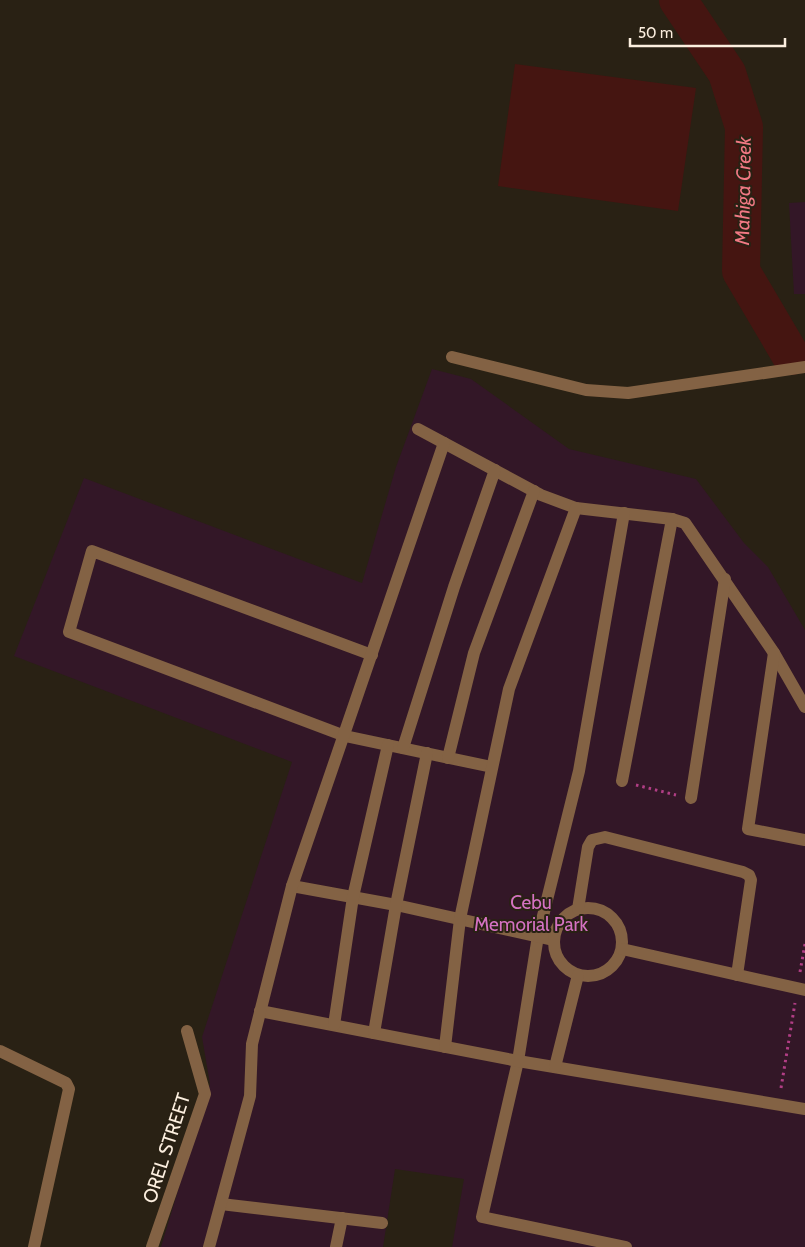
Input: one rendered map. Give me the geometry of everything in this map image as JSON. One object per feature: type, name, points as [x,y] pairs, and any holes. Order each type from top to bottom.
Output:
[{"type":"street","points":[[452,357],[586,390],[628,393],[805,367]]},
{"type":"street","points":[[418,430],[534,491],[576,508],[672,519],[685,523],[774,653],[805,707]]},
{"type":"street","points":[[208,1247],[250,1096],[252,1044],[292,886],[444,443]]},
{"type":"street","points":[[403,748],[454,587],[495,470]]},
{"type":"street","points":[[448,758],[474,653],[534,491]]},
{"type":"street","points":[[445,1047],[460,919],[510,689],[576,508]]},
{"type":"street","points":[[624,514],[579,771],[538,936],[518,1061],[482,1216],[626,1247]]},
{"type":"street","points":[[622,781],[672,519]]},
{"type":"street","points":[[372,655],[92,551],[69,632],[345,736],[492,767]]},
{"type":"street","points":[[691,798],[725,579]]},
{"type":"street","points":[[774,653],[748,829],[805,840]]},
{"type":"street","points":[[334,1025],[353,898],[388,745]]},
{"type":"street","points":[[374,1033],[396,905],[427,753]]},
{"type":"street","points":[[578,909],[588,847],[592,840],[605,837],[743,872],[749,875],[751,880],[737,975]]},
{"type":"street","points":[[292,886],[396,905],[553,940]]},
{"type":"street","points":[[578,909],[598,909],[615,920],[622,934],[622,949],[614,966],[606,972],[588,976],[578,975],[562,965],[554,949],[553,940],[561,920],[578,909]]},
{"type":"street","points":[[622,949],[801,989]]},
{"type":"street","points":[[555,1067],[578,975]]},
{"type":"street","points":[[260,1011],[518,1061],[805,1109]]},
{"type":"street","name":"OREL STREET","points":[[152,1247],[205,1094],[187,1031]]},
{"type":"street","points":[[0,1051],[66,1082],[69,1089],[34,1247]]},
{"type":"street","points":[[221,1204],[382,1223]]},
{"type":"street","points":[[336,1247],[342,1218]]},
{"type":"path","points":[[779,1104],[801,989],[805,944]]},
{"type":"green space","points":[[805,202],[805,294],[794,294],[789,203]]},
{"type":"green space","name":"Cebu Memorial Park","points":[[432,369],[471,379],[569,449],[696,479],[744,543],[768,567],[805,630],[805,1247],[452,1247],[464,1179],[395,1169],[383,1247],[161,1247],[210,1084],[202,1037],[292,762],[14,656],[84,478],[362,583],[396,467]]},
{"type":"shaded area","points":[[515,64],[696,88],[678,211],[498,186]]},
{"type":"waterway","name":"Mahiga Creek","points":[[678,0],[727,73],[744,127],[741,271],[791,356]]}]
